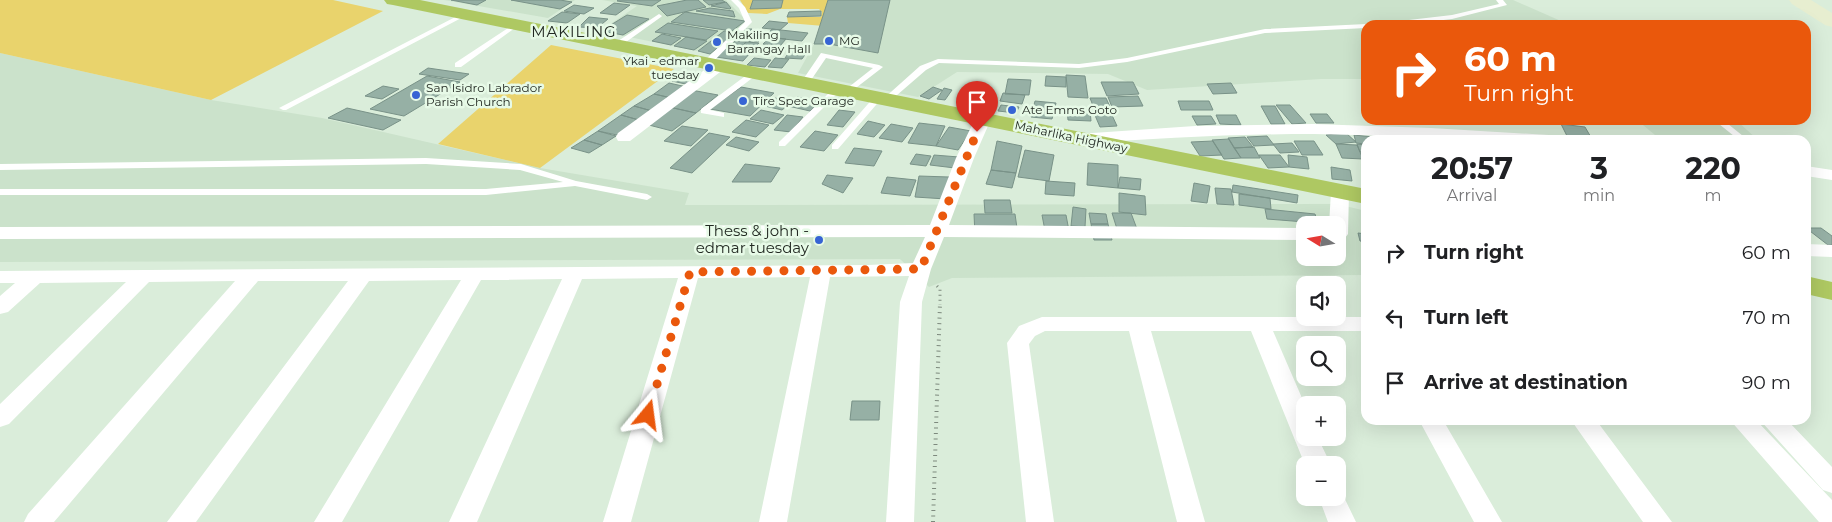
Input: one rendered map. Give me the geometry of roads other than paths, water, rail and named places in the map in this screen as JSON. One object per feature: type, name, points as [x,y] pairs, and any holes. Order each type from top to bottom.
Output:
[{"type":"highway","name":"Maharlika Highway","points":[[393,0],[423,2],[465,14],[516,25],[1361,196]]},
{"type":"highway","points":[[1811,286],[1832,291]]},
{"type":"street","points":[[1798,0],[1832,21]]},
{"type":"street","points":[[624,137],[712,65]]},
{"type":"street","points":[[900,522],[912,302],[921,269],[953,193],[965,158],[983,119]]},
{"type":"street","points":[[1078,139],[1141,132],[1290,130],[1412,131],[1473,135]]},
{"type":"street","points":[[1811,172],[1832,175]]},
{"type":"street","points":[[1339,216],[1340,192]]},
{"type":"street","points":[[0,233],[936,231],[1296,234]]},
{"type":"street","points":[[1811,250],[1832,251]]},
{"type":"street","points":[[0,277],[921,269]]},
{"type":"street","points":[[773,522],[821,271]]},
{"type":"street","points":[[463,522],[575,272]]},
{"type":"street","points":[[617,522],[690,272]]},
{"type":"street","points":[[181,522],[364,273]]},
{"type":"street","points":[[328,522],[475,273]]},
{"type":"street","points":[[38,522],[253,274]]},
{"type":"street","points":[[0,418],[145,275]]},
{"type":"street","points":[[0,307],[35,276]]},
{"type":"street","points":[[1040,522],[1018,343],[1027,331],[1042,324],[1361,324]]},
{"type":"street","points":[[1138,324],[1191,522]]},
{"type":"street","points":[[1259,324],[1296,412]]},
{"type":"street","points":[[1434,425],[1488,522]]},
{"type":"street","points":[[1587,425],[1658,522]]},
{"type":"street","points":[[1747,425],[1832,518]]},
{"type":"street","points":[[1777,425],[1832,483]]},
{"type":"street","points":[[1335,506],[1342,522]]},
{"type":"lane","points":[[712,65],[749,22],[742,7],[734,0]]},
{"type":"lane","points":[[1426,20],[1452,17],[1504,5],[1499,0]]},
{"type":"lane","points":[[283,108],[465,14]]},
{"type":"lane","points":[[616,45],[659,16]]},
{"type":"lane","points":[[458,65],[516,25]]},
{"type":"lane","points":[[835,148],[882,99],[923,68],[938,61],[1079,66],[1127,60],[1265,31],[1361,26]]},
{"type":"lane","points":[[782,144],[843,91],[879,67],[824,55],[804,84]]},
{"type":"lane","points":[[721,115],[704,111],[754,73]]},
{"type":"lane","points":[[1724,125],[1738,135]]},
{"type":"lane","points":[[0,167],[426,162],[521,167],[575,183],[647,197]]},
{"type":"lane","points":[[0,192],[486,192],[575,183]]},
{"type":"place","name":"MG","points":[[829,41]]},
{"type":"place","name":"Makiling Barangay Hall","points":[[717,42]]},
{"type":"place","name":"Ykai - edmar tuesday","points":[[709,68]]},
{"type":"place","name":"San Isidro Labrador Parish Church","points":[[416,95]]},
{"type":"place","name":"Tire Spec Garage","points":[[743,101]]},
{"type":"place","name":"Ate Emms Goto","points":[[1012,110]]},
{"type":"place","name":"Thess & john - edmar tuesday","points":[[819,240]]},
{"type":"district","name":"MAKILING","points":[[574,32]]}]
